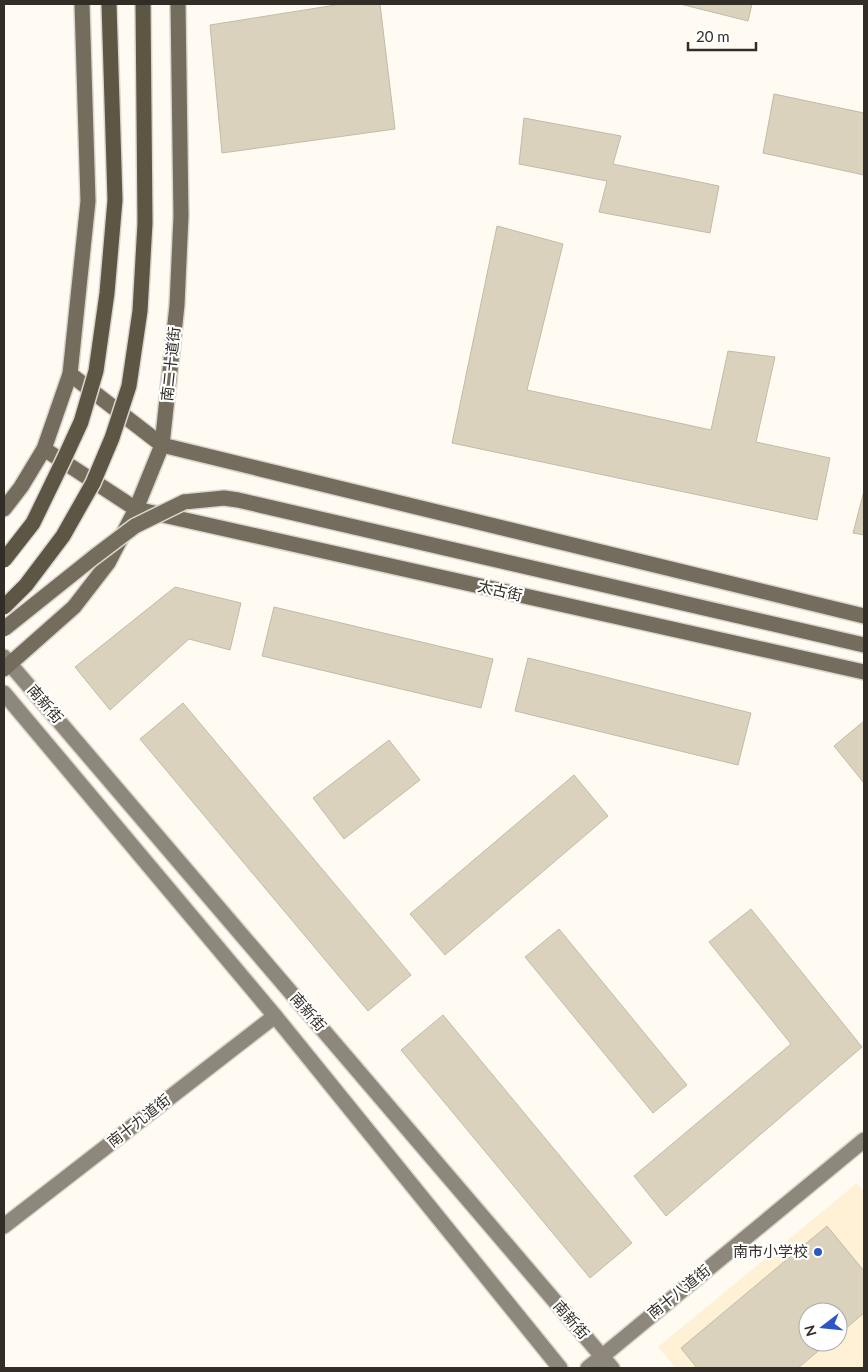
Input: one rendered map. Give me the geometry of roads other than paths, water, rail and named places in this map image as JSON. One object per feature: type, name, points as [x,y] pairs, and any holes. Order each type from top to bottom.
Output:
[{"type":"highway","points":[[4,560],[36,515],[81,422],[96,371],[107,294],[115,200],[109,4]]},
{"type":"highway","points":[[4,607],[26,585],[63,536],[93,483],[112,438],[129,386],[140,311],[144,224],[143,4]]},
{"type":"main road","points":[[4,509],[21,487],[44,449],[70,374],[88,202],[82,4]]},
{"type":"main road","name":"南二十道街","points":[[6,663],[74,608],[108,563],[136,509],[162,446],[177,305],[180,216],[178,4]]},
{"type":"main road","points":[[70,374],[162,446],[864,616]]},
{"type":"main road","points":[[44,449],[136,509]]},
{"type":"main road","name":"太古街","points":[[4,629],[135,526],[184,502],[224,498],[864,645]]},
{"type":"main road","name":"太古街","points":[[136,509],[864,672]]},
{"type":"main road","name":"南新街","points":[[6,663],[612,1368]]},
{"type":"main road","name":"南新街","points":[[4,693],[275,1016],[560,1368]]},
{"type":"main road","name":"南十九道街","points":[[4,1226],[275,1016]]},
{"type":"main road","name":"南十八道街","points":[[588,1368],[864,1140]]},
{"type":"place","name":"南市小学校","points":[[818,1252]]}]
